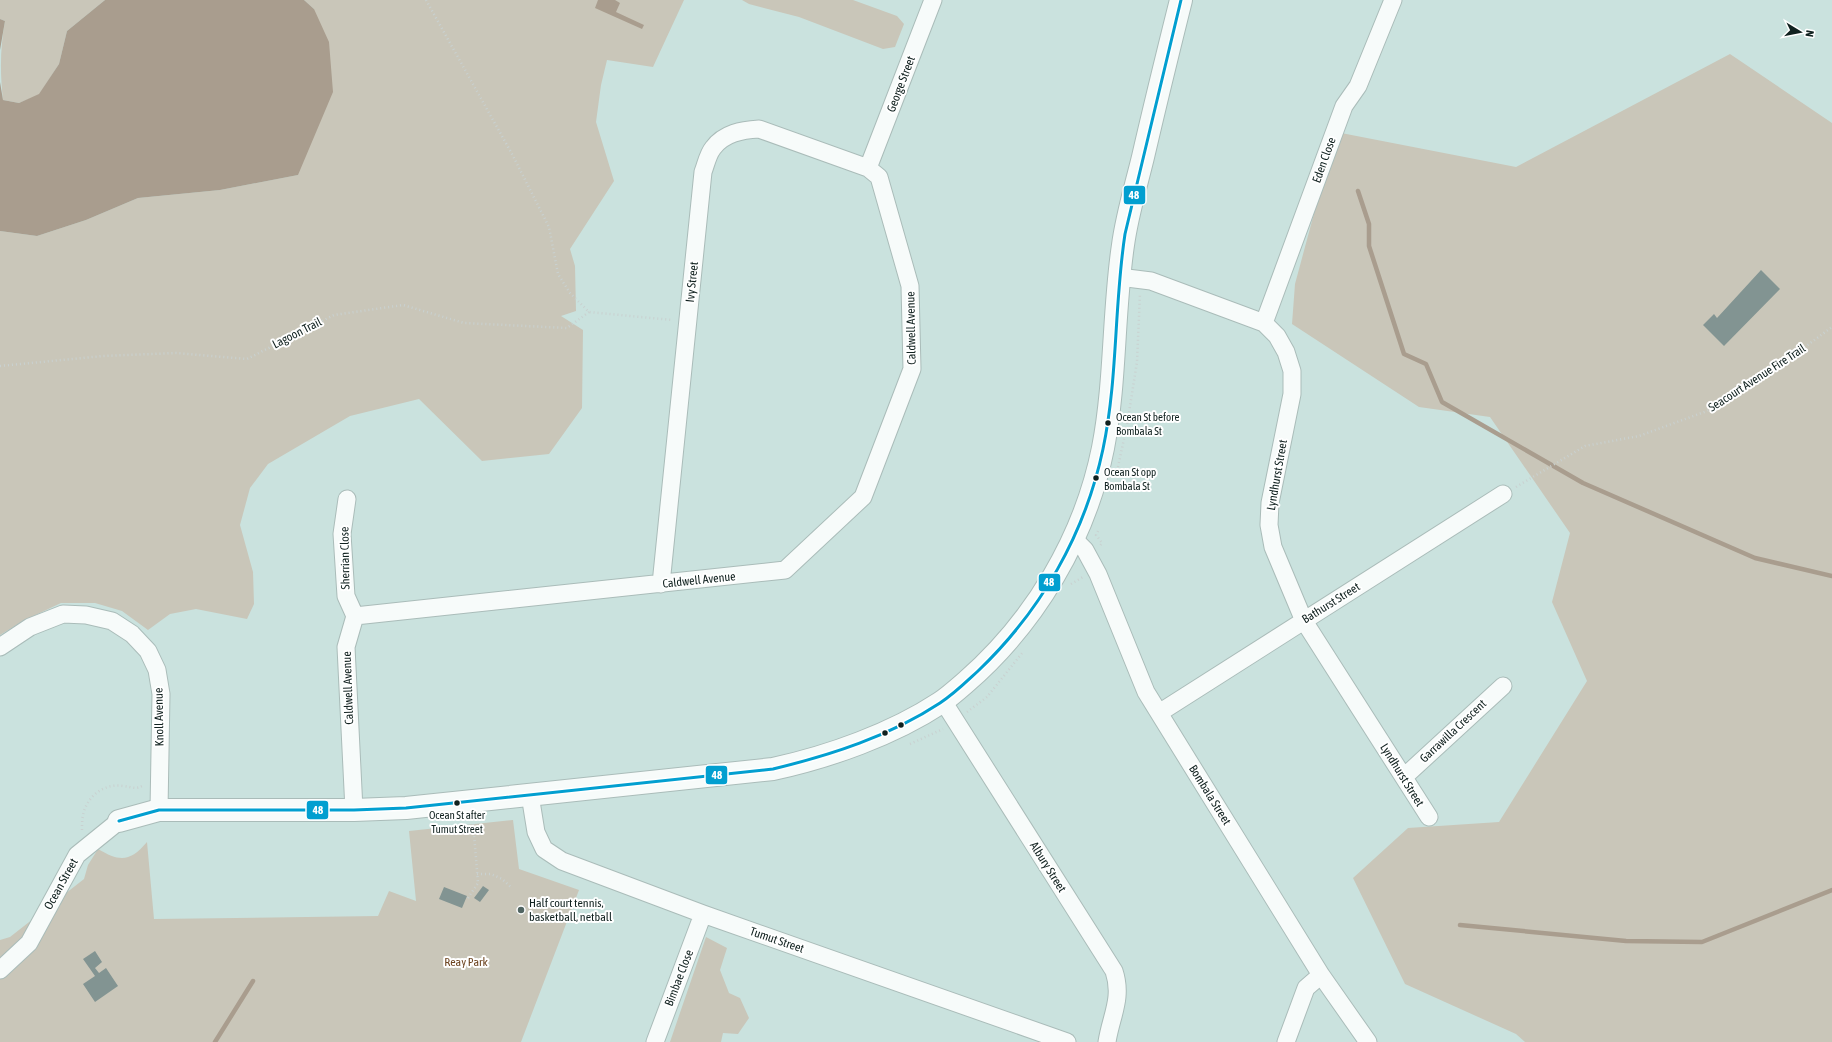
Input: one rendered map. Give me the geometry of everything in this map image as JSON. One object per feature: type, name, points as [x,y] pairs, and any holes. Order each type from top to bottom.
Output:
[{"type":"street","name":"George Street","points":[[868,168],[933,0]]},
{"type":"street","name":"Ocean Street","points":[[0,970],[29,943],[77,855],[119,821],[159,810],[354,810],[406,808],[773,769],[807,762],[889,730],[924,713],[943,701],[983,667],[1016,630],[1039,600],[1073,538],[1091,492],[1103,449],[1109,407],[1123,244],[1130,209],[1181,0]]},
{"type":"street","name":"Eden Close","points":[[1264,323],[1344,106],[1358,86],[1393,0]]},
{"type":"street","name":"Ivy Street","points":[[661,584],[703,172],[713,148],[726,136],[741,130],[759,129],[868,168]]},
{"type":"street","name":"Caldwell Avenue","points":[[354,810],[346,647],[355,616],[785,570],[864,497],[912,369],[910,286],[879,176],[868,168]]},
{"type":"street","name":"Lyndhurst Street","points":[[1120,277],[1151,281],[1264,323],[1277,336],[1286,352],[1292,371],[1292,394],[1270,502],[1269,524],[1273,547],[1304,621],[1429,817]]},
{"type":"street","name":"Bathurst Street","points":[[1159,713],[1503,494]]},
{"type":"street","name":"Sherrian Close","points":[[347,499],[342,534],[346,596],[355,616]]},
{"type":"street","name":"Bombala Street","points":[[1073,538],[1085,550],[1098,574],[1146,692],[1321,975],[1368,1042]]},
{"type":"street","name":"Knoll Avenue","points":[[0,647],[30,627],[63,614],[86,615],[112,621],[132,634],[148,651],[157,670],[161,694],[159,810]]},
{"type":"street","name":"Garrawilla Crescent","points":[[1404,777],[1503,686]]},
{"type":"street","name":"Albury Street","points":[[943,701],[1114,971],[1118,984],[1118,1000],[1107,1042]]},
{"type":"street","name":"Tumut Street","points":[[530,795],[536,832],[544,849],[562,861],[703,914],[1067,1042]]},
{"type":"street","name":"Bimbae Close","points":[[655,1042],[703,914]]},
{"type":"street","points":[[1286,1042],[1306,988],[1321,975]]},
{"type":"path","points":[[426,0],[512,154],[549,227],[558,274],[570,293],[589,312],[688,321]]},
{"type":"path","name":"Lagoon Trail","points":[[0,366],[96,357],[176,353],[247,359],[334,315],[404,305],[464,322],[567,328],[589,312]]},
{"type":"path","name":"Seacourt Avenue Fire Trail","points":[[1503,494],[1585,446],[1639,436],[1707,411],[1775,368],[1832,327]]},
{"type":"path","points":[[468,898],[478,883],[473,822]]},
{"type":"path","points":[[477,874],[491,874],[502,879],[512,888]]},
{"type":"green space","points":[[0,0],[105,0],[67,31],[59,64],[39,95],[19,103],[3,100],[1,60],[5,21],[0,19]]},
{"type":"green space","points":[[304,0],[684,0],[653,67],[607,60],[601,85],[596,122],[614,181],[570,249],[575,266],[576,311],[561,316],[583,330],[582,408],[549,454],[482,461],[419,399],[350,416],[268,464],[250,488],[240,525],[253,572],[254,604],[247,619],[196,609],[170,614],[148,630],[122,611],[95,603],[61,603],[23,621],[0,635],[0,231],[37,236],[86,220],[138,198],[220,190],[298,175],[314,9]]},
{"type":"green space","points":[[742,0],[853,0],[897,16],[904,24],[895,47],[883,49],[799,17],[749,4]]},
{"type":"green space","points":[[1730,54],[1832,123],[1832,1042],[1525,1042],[1516,1034],[1405,984],[1353,878],[1408,828],[1499,822],[1587,681],[1552,602],[1570,533],[1490,417],[1419,407],[1292,324],[1295,284],[1336,132],[1516,167]]},
{"type":"green space","name":"Reay Park","points":[[513,820],[519,869],[579,890],[521,1042],[0,1042],[0,940],[10,937],[84,879],[88,865],[98,849],[113,856],[124,858],[141,849],[147,842],[154,919],[378,916],[389,891],[416,901],[409,831]]},
{"type":"green space","points":[[706,937],[727,948],[720,970],[729,993],[740,998],[749,1018],[738,1034],[723,1033],[721,1042],[670,1042]]},
{"type":"shaded area","points":[[105,0],[304,0],[314,9],[329,42],[333,92],[298,175],[220,190],[138,198],[86,220],[37,236],[0,231],[0,82],[3,100],[19,103],[39,94],[59,64],[67,31]]},
{"type":"shaded area","points":[[598,0],[615,0],[620,3],[616,12],[644,25],[642,29],[595,8]]},
{"type":"shaded area","points":[[0,19],[5,21],[0,50]]},
{"type":"building","points":[[1761,270],[1780,289],[1724,346],[1703,325],[1714,314],[1717,318]]},
{"type":"building","points":[[483,886],[489,890],[480,902],[474,898]]},
{"type":"building","points":[[444,887],[467,896],[462,908],[439,899]]},
{"type":"building","points":[[95,951],[102,962],[95,968],[99,973],[106,968],[118,986],[95,1002],[83,984],[95,976],[83,959]]},
{"type":"waterway","points":[[1358,191],[1369,224],[1369,246],[1404,354],[1426,364],[1442,402],[1583,483],[1755,558],[1832,576]]},
{"type":"waterway","points":[[1460,925],[1626,941],[1702,942],[1832,890]]},
{"type":"waterway","points":[[215,1042],[253,981]]},
{"type":"transit line","name":"48","points":[[119,821],[159,810],[354,810],[406,808],[773,769],[838,751],[880,735],[921,715],[950,696],[1001,648],[1022,623],[1057,569],[1072,541],[1085,511],[1095,480],[1108,422],[1125,234],[1181,0]]},
{"type":"place","name":"Ocean St before Bombala St","points":[[1108,423]]},
{"type":"place","name":"Ocean St opp Bombala St","points":[[1096,478]]},
{"type":"place","name":"Ocean St after Tumut Street","points":[[457,803]]},
{"type":"place","name":"Half court tennis, basketball, netball","points":[[521,910]]}]
